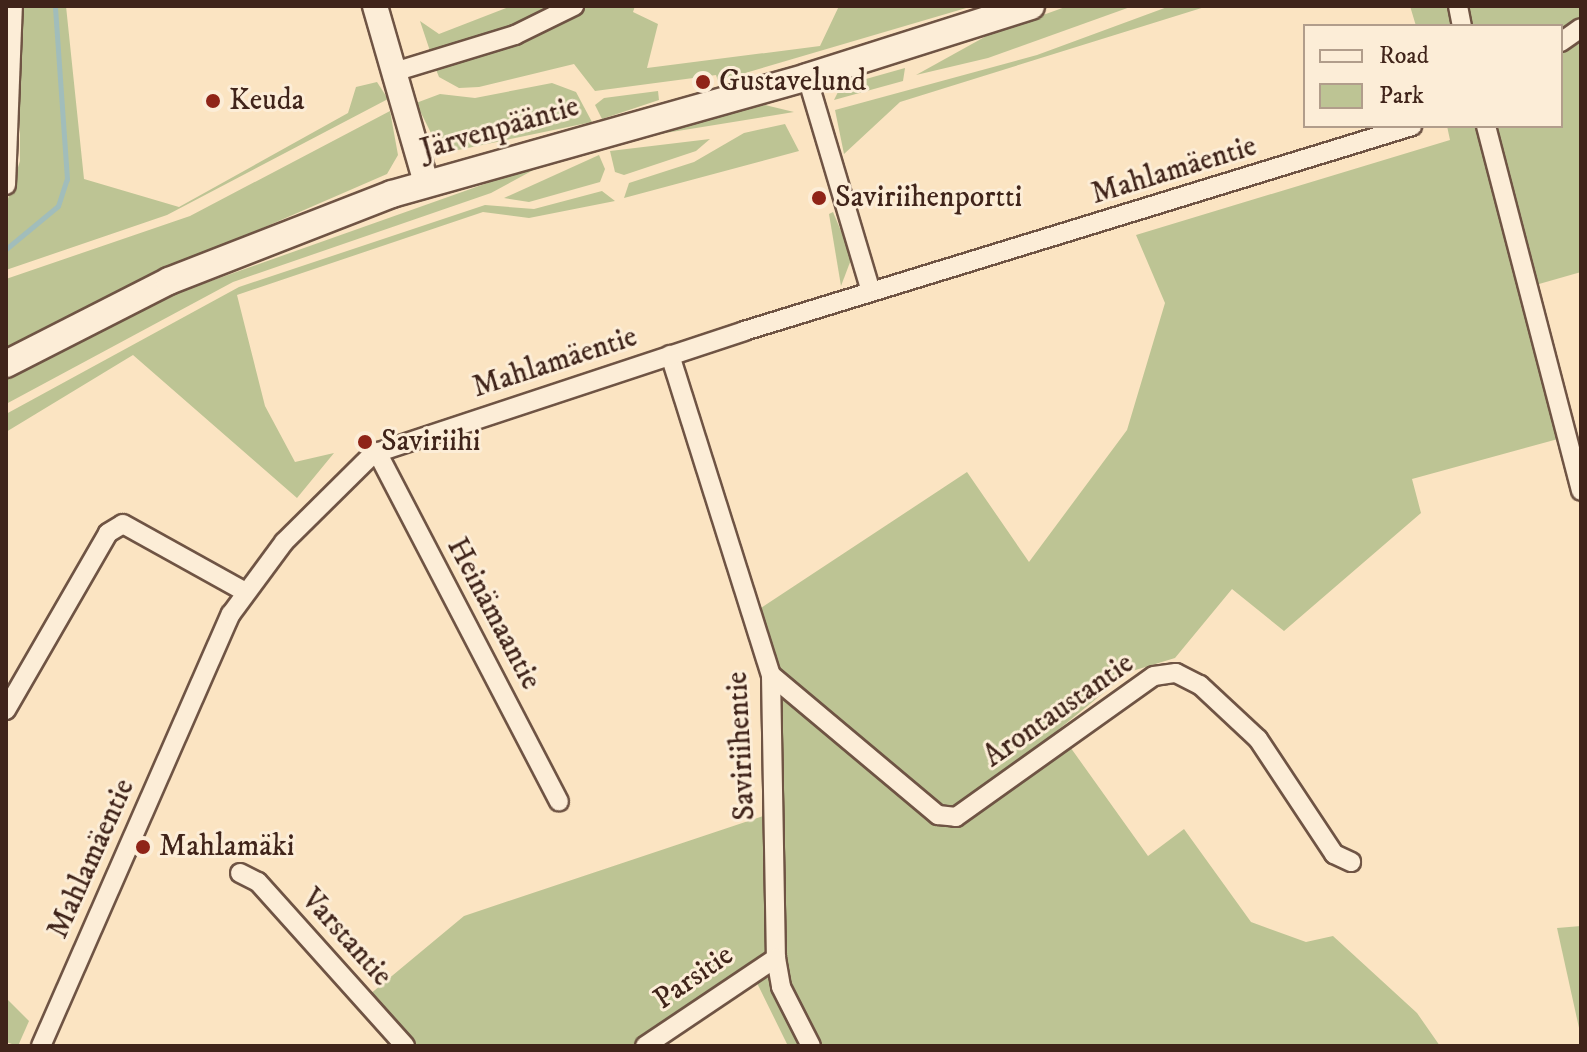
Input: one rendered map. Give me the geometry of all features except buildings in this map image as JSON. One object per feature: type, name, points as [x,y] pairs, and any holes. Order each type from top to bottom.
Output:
[{"type":"main road","name":"Järvenpääntie","points":[[6,364],[223,257],[426,183],[807,77],[1031,6]]},
{"type":"street","points":[[6,185],[13,6]]},
{"type":"street","points":[[375,6],[426,183]]},
{"type":"street","points":[[394,72],[515,35],[574,6]]},
{"type":"street","points":[[1563,41],[1581,28]]},
{"type":"street","points":[[807,77],[871,292]]},
{"type":"street","name":"Mahlamäentie","points":[[41,1046],[244,591],[284,542],[377,452],[670,355],[1405,128]]},
{"type":"street","points":[[1487,128],[1581,491]]},
{"type":"street","name":"Saviriihentie","points":[[670,355],[771,675],[776,958],[781,987],[811,1046]]},
{"type":"street","name":"Heinämaantie","points":[[377,452],[559,802]]},
{"type":"street","points":[[6,710],[108,533],[123,524],[244,591]]},
{"type":"street","name":"Arontaustantie","points":[[771,675],[938,815],[956,817],[1154,676],[1176,673],[1200,685],[1258,739],[1327,843],[1351,862]]},
{"type":"street","name":"Varstantie","points":[[240,873],[258,882],[405,1046]]},
{"type":"street","name":"Parsitie","points":[[645,1046],[776,958]]},
{"type":"green space","points":[[20,6],[66,6],[84,179],[179,207],[348,113],[356,87],[377,82],[388,99],[167,215],[6,270],[6,205],[20,161]]},
{"type":"green space","points":[[511,6],[555,6],[509,28],[430,51],[420,21],[439,34]]},
{"type":"green space","points":[[587,6],[635,6],[633,12],[658,24],[647,68],[820,46],[839,6],[973,6],[718,81],[716,75],[595,91],[574,64],[479,87],[459,88],[439,77],[435,67],[538,35]]},
{"type":"green space","points":[[1068,6],[1133,6],[988,58],[916,75],[990,34]]},
{"type":"green space","points":[[1170,6],[1208,6],[900,102],[844,154],[835,110],[1037,55]]},
{"type":"green space","points":[[1410,6],[1581,6],[1581,272],[1525,288],[1558,439],[1412,479],[1421,513],[1284,631],[1232,589],[1175,658],[1129,672],[1058,730],[1148,856],[1184,829],[1251,922],[1306,942],[1333,936],[1417,1013],[1440,1046],[788,1046],[755,979],[658,1046],[414,1046],[369,995],[464,916],[778,811],[758,610],[967,472],[1029,562],[1127,430],[1165,303],[1136,235],[1450,140],[1447,128],[1563,128],[1563,24],[1415,24]]},
{"type":"green space","points":[[905,68],[903,81],[834,100],[841,86]]},
{"type":"green space","points":[[552,83],[576,92],[592,122],[458,150],[435,141],[416,103],[440,94],[475,98]]},
{"type":"green space","points":[[658,91],[659,100],[602,119],[595,105],[604,98]]},
{"type":"green space","points":[[765,105],[794,112],[653,135],[655,128]]},
{"type":"green space","points":[[390,111],[398,155],[387,174],[129,286],[6,351],[6,279],[190,216]]},
{"type":"green space","points":[[785,124],[799,151],[624,198],[629,183],[694,162],[744,133]]},
{"type":"green space","points":[[710,139],[696,151],[624,175],[615,172],[610,151]]},
{"type":"green space","points":[[599,155],[605,169],[600,182],[529,202],[504,198]]},
{"type":"green space","points":[[552,160],[491,193],[233,282],[6,404],[6,378],[149,303]]},
{"type":"green space","points":[[602,191],[615,201],[529,218],[483,212],[237,295],[265,406],[295,462],[334,453],[297,498],[133,355],[6,432],[6,414],[239,287],[485,205],[534,209]]},
{"type":"green space","points":[[833,212],[852,257],[841,286],[829,214]]},
{"type":"green space","points":[[1581,926],[1581,1037],[1557,928]]},
{"type":"green space","points":[[6,998],[29,1021],[18,1046],[6,1042]]},
{"type":"waterway","points":[[6,249],[58,206],[67,179],[55,6]]},
{"type":"place","name":"Gustavelund","points":[[703,82]]},
{"type":"place","name":"Keuda","points":[[213,101]]},
{"type":"place","name":"Saviriihenportti","points":[[819,198]]},
{"type":"place","name":"Saviriihi","points":[[365,442]]},
{"type":"place","name":"Mahlamäki","points":[[143,847]]}]
